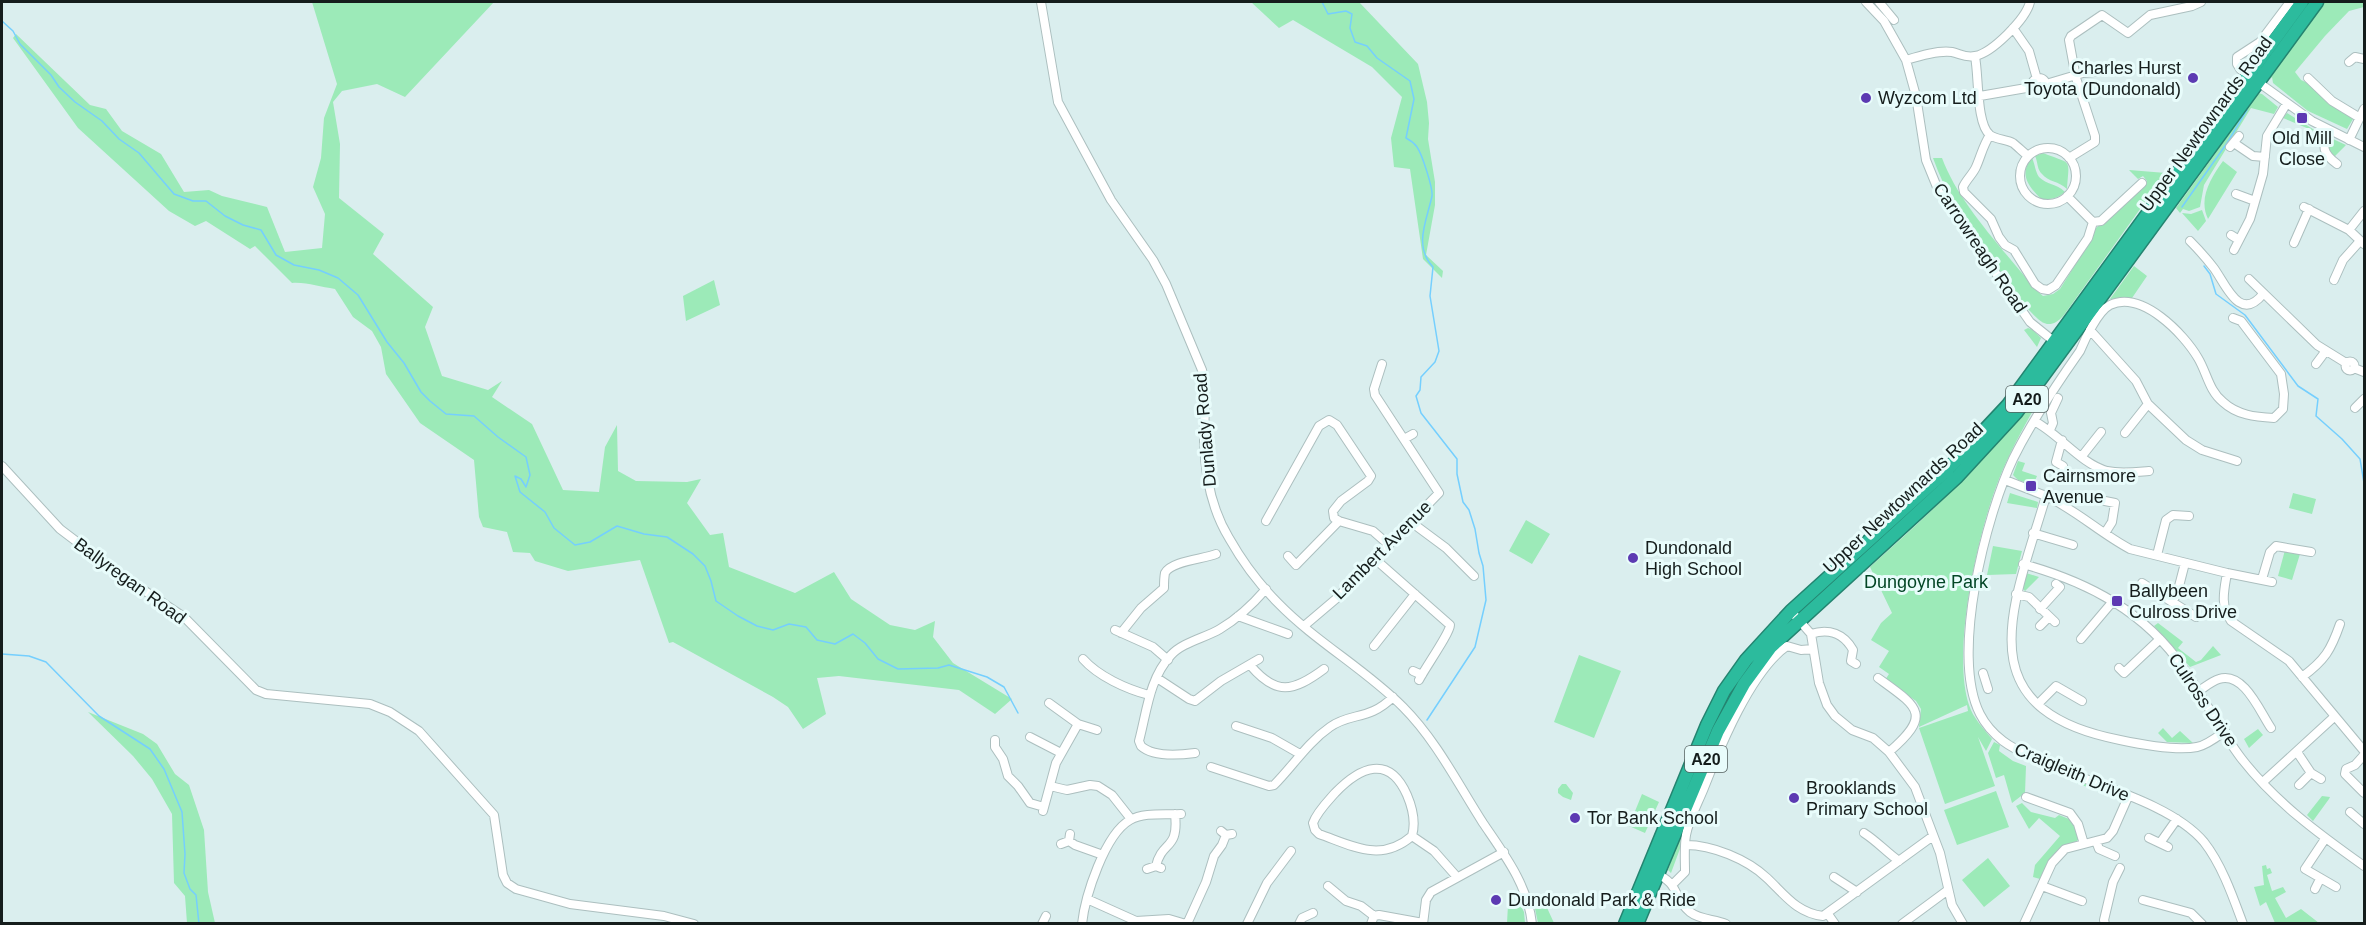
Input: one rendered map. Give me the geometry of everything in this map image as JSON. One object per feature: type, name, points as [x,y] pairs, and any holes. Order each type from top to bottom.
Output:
[{"type":"highway","name":"Upper Newtownards Road","points":[[2059,345],[2116,279],[2253,79],[2302,2]]},
{"type":"highway","name":"Upper Newtownards Road","points":[[1625,924],[1729,708],[1756,666],[1795,616],[1957,477],[2016,413],[2039,373],[2253,79],[2317,2]]},
{"type":"highway","name":"Upper Newtownards Road","points":[[1637,924],[1652,872]]},
{"type":"street","name":"Dunlady Road","points":[[1041,2],[1058,102],[1111,200],[1153,260],[1196,353],[1205,383],[1205,465],[1212,498],[1228,537],[1278,603],[1393,697],[1425,733],[1504,852],[1526,894],[1532,924]]},
{"type":"street","name":"Carrowreagh Road","points":[[1866,2],[1884,21],[1906,60],[1916,96],[1926,160],[1939,192],[2030,322],[2059,345]]},
{"type":"street","points":[[1879,2],[1893,18],[1899,8]]},
{"type":"street","points":[[1906,60],[1949,52],[1965,57],[1975,57],[1989,52],[2013,28],[2030,2]]},
{"type":"street","points":[[2069,158],[2095,142],[2095,136],[2076,75],[2069,40],[2102,15],[2128,33],[2150,15],[2201,2]]},
{"type":"street","name":"Upper Newtownards Road","points":[[2253,79],[2237,64],[2237,57],[2260,42],[2290,2]]},
{"type":"street","points":[[2013,28],[2028,51],[2037,79]]},
{"type":"street","points":[[1975,57],[1982,122],[1990,135],[2013,143],[2028,156]]},
{"type":"street","points":[[2349,62],[2355,57],[2364,58]]},
{"type":"street","points":[[2046,84],[2076,75],[2118,70]]},
{"type":"street","points":[[2308,78],[2332,101],[2360,118]]},
{"type":"street","points":[[2037,79],[2041,79],[2046,84]]},
{"type":"street","points":[[2037,79],[2033,81],[2032,87],[2036,92],[2044,90],[2046,84]]},
{"type":"street","points":[[2253,79],[2330,131],[2364,147]]},
{"type":"street","points":[[1980,96],[2032,87]]},
{"type":"street","points":[[2234,250],[2250,219],[2263,174],[2269,129],[2287,103]]},
{"type":"street","points":[[2349,140],[2364,109]]},
{"type":"street","points":[[2330,131],[2324,141],[2324,150],[2337,164]]},
{"type":"street","points":[[1990,135],[1983,146],[1977,166],[1963,187],[1971,201],[1991,219],[1999,237],[2005,245],[2014,250],[2035,284],[2048,290],[2056,285],[2088,238],[2093,222]]},
{"type":"street","points":[[2234,142],[2253,156],[2265,158]]},
{"type":"street","points":[[2050,147],[2058,149],[2069,158],[2074,165],[2076,178],[2067,196],[2060,201],[2043,203],[2028,195],[2020,180],[2022,163],[2028,156],[2042,148],[2050,147]]},
{"type":"street","points":[[2093,222],[2101,221],[2142,183]]},
{"type":"street","points":[[2236,194],[2255,201]]},
{"type":"street","points":[[2067,196],[2093,222]]},
{"type":"street","points":[[2294,243],[2306,208],[2349,230],[2362,242],[2343,260],[2334,280]]},
{"type":"street","points":[[2349,230],[2364,211]]},
{"type":"street","points":[[2231,235],[2240,240]]},
{"type":"street","points":[[2190,241],[2215,269],[2228,291],[2239,302],[2247,305],[2256,303],[2263,294]]},
{"type":"street","points":[[2249,279],[2325,352],[2346,363],[2353,362],[2354,368],[2364,372]]},
{"type":"street","name":"Craigleith Drive","points":[[2233,318],[2241,321],[2281,374],[2284,394],[2283,409],[2274,418],[2245,415],[2222,402],[2214,393],[2200,360],[2191,347],[2168,324],[2141,305],[2121,303],[2109,305],[2090,330],[2080,351],[2034,421],[2004,480],[1982,551],[1969,645],[1971,684],[1980,715],[2002,740],[2018,751],[2160,809],[2177,819],[2203,841],[2213,855],[2243,924]]},
{"type":"street","points":[[2090,330],[2136,381],[2148,404],[2186,440],[2202,450],[2237,461]]},
{"type":"street","points":[[2316,364],[2325,352]]},
{"type":"street","name":"Lambert Avenue","points":[[1304,626],[1337,598],[1439,493],[1374,393],[1384,368]]},
{"type":"street","points":[[2039,373],[2056,386]]},
{"type":"street","points":[[2050,430],[2053,423],[2050,412],[2058,398]]},
{"type":"street","points":[[2355,408],[2364,399]]},
{"type":"street","points":[[2125,433],[2148,404]]},
{"type":"street","points":[[1266,516],[1319,426],[1329,420],[1337,425],[1371,476],[1368,481],[1341,501],[1334,509],[1333,516],[1339,521],[1373,531],[1389,545]]},
{"type":"street","points":[[2034,421],[2050,430],[2090,464],[2110,471],[2150,471]]},
{"type":"street","points":[[2082,456],[2102,432]]},
{"type":"street","points":[[1404,439],[1413,434]]},
{"type":"street","points":[[2062,440],[2056,462],[2063,466]]},
{"type":"street","name":"Ballyregan Road","points":[[2,466],[60,529],[118,573],[184,617],[256,690],[272,695],[370,704],[390,712],[419,731],[494,815],[503,875],[510,886],[559,902],[664,916],[694,924]]},
{"type":"street","points":[[2004,480],[2046,496],[2075,511],[2130,549],[2272,582]]},
{"type":"street","points":[[2046,496],[2023,564],[2016,594],[2011,636],[2012,655],[2022,683],[2038,704],[2051,716],[2065,724],[2106,738],[2135,743],[2198,747],[2225,731]]},
{"type":"street","points":[[2105,501],[2115,503],[2112,522],[2105,533]]},
{"type":"street","points":[[2157,555],[2166,520],[2173,515],[2189,516]]},
{"type":"street","points":[[1288,556],[1296,565],[1339,521]]},
{"type":"street","points":[[1412,522],[1473,571]]},
{"type":"street","points":[[2033,533],[2073,545]]},
{"type":"street","points":[[2262,579],[2270,552],[2276,546],[2311,552]]},
{"type":"street","points":[[1168,660],[1153,647],[1118,631],[1159,587],[1164,588],[1166,571],[1185,561],[1201,560],[1211,554]]},
{"type":"street","points":[[1375,559],[1446,620],[1450,627],[1450,632],[1432,655],[1420,678],[1413,671]]},
{"type":"street","points":[[2172,602],[2177,594],[2185,563]]},
{"type":"street","name":"Culross Drive","points":[[2023,564],[2065,576],[2114,600],[2141,620],[2180,662],[2241,757],[2281,803],[2364,866]]},
{"type":"street","points":[[2227,573],[2222,597],[2224,611],[2230,621],[2289,661],[2364,753],[2355,765],[2346,769],[2345,774],[2364,793]]},
{"type":"street","points":[[2142,583],[2196,617]]},
{"type":"street","points":[[2040,609],[2060,587],[2056,584]]},
{"type":"street","points":[[1195,753],[1181,755],[1165,753],[1146,750],[1141,746],[1139,741],[1149,695],[1168,660],[1178,649],[1221,628],[1266,589]]},
{"type":"street","points":[[1374,642],[1415,594]]},
{"type":"street","points":[[2016,594],[2029,597],[2052,620],[2040,626]]},
{"type":"street","points":[[2081,639],[2114,600]]},
{"type":"street","points":[[1238,615],[1288,634]]},
{"type":"street","points":[[1795,616],[1811,634],[1819,683],[1827,705],[1835,716],[1852,730],[1873,738],[1888,752],[1915,787],[1940,853],[1952,905],[1964,924]]},
{"type":"street","points":[[2302,677],[2325,658],[2332,648],[2340,624]]},
{"type":"street","points":[[1811,634],[1827,631],[1840,634],[1853,650],[1851,661],[1856,664]]},
{"type":"street","points":[[2119,668],[2124,673],[2160,639]]},
{"type":"street","points":[[1673,884],[1685,872],[1689,824],[1722,744],[1752,688],[1787,646],[1801,650],[1813,649]]},
{"type":"street","points":[[1157,678],[1193,701],[1221,681],[1259,659]]},
{"type":"street","points":[[1083,663],[1129,689],[1149,695]]},
{"type":"street","points":[[1250,665],[1266,682],[1274,686],[1296,687],[1324,669]]},
{"type":"street","points":[[1971,684],[1987,686],[1983,673]]},
{"type":"street","points":[[1878,678],[1908,699],[1916,713],[1913,728],[1888,752]]},
{"type":"street","points":[[2199,692],[2218,679],[2238,681],[2251,696],[2271,728]]},
{"type":"street","points":[[2038,704],[2056,686],[2082,701]]},
{"type":"street","points":[[1216,765],[1272,786],[1300,754],[1330,727],[1377,711],[1393,697]]},
{"type":"street","points":[[1048,702],[1078,724],[1097,730]]},
{"type":"street","points":[[2263,782],[2334,717]]},
{"type":"street","points":[[993,745],[1003,759],[1008,776],[1025,798],[1044,809],[1061,753],[1078,724]]},
{"type":"street","points":[[1241,724],[1300,754]]},
{"type":"street","points":[[1030,737],[1061,753]]},
{"type":"street","points":[[2297,752],[2311,773],[2321,779]]},
{"type":"street","points":[[1379,768],[1392,773],[1401,782],[1414,815],[1412,836],[1394,849],[1383,852],[1372,851],[1319,834],[1313,823],[1328,802],[1350,779],[1365,771],[1379,768]]},
{"type":"street","points":[[2299,785],[2311,773]]},
{"type":"street","points":[[1050,786],[1067,790],[1090,785],[1098,786],[1112,795],[1131,819]]},
{"type":"street","points":[[2026,797],[2070,813],[2078,824],[2084,844]]},
{"type":"street","points":[[2024,924],[2058,855],[2065,849],[2107,838],[2113,831],[2128,797]]},
{"type":"street","points":[[2350,812],[2364,824]]},
{"type":"street","points":[[1082,924],[1087,899],[1103,855],[1113,838],[1131,819],[1178,814],[1175,836],[1159,856],[1154,868]]},
{"type":"street","points":[[2149,838],[2164,845],[2177,819]]},
{"type":"street","points":[[1864,833],[1882,845],[1889,855],[1899,861]]},
{"type":"street","points":[[1087,899],[1136,922],[1169,919],[1186,924],[1206,882],[1214,856],[1226,834]]},
{"type":"street","points":[[1412,836],[1434,851],[1457,877]]},
{"type":"street","points":[[1686,845],[1702,847],[1744,862],[1765,876],[1792,904],[1809,914],[1823,916],[1933,836]]},
{"type":"street","points":[[2325,838],[2305,869],[2336,887]]},
{"type":"street","points":[[1066,840],[1103,855]]},
{"type":"street","points":[[2096,841],[2099,849],[2115,856]]},
{"type":"street","points":[[1247,924],[1267,883],[1291,851]]},
{"type":"street","points":[[1328,886],[1346,901],[1361,906],[1372,920],[1379,915],[1423,923],[1428,895],[1504,852]]},
{"type":"street","points":[[1652,872],[1673,884],[1681,904],[1693,920],[1726,924]]},
{"type":"street","points":[[2105,924],[2106,911],[2120,874]]},
{"type":"street","points":[[1834,877],[1857,892]]},
{"type":"street","points":[[2315,889],[2320,879]]},
{"type":"street","points":[[2042,886],[2082,901]]},
{"type":"street","points":[[1902,924],[1948,890]]},
{"type":"street","points":[[2143,900],[2191,913],[2202,924]]},
{"type":"street","points":[[1299,924],[1302,918],[1313,913]]},
{"type":"street","points":[[1828,914],[1834,924]]},
{"type":"green space","points":[[312,2],[494,2],[405,97],[377,84],[342,91],[333,102],[340,144],[339,198],[384,234],[373,254],[433,307],[425,327],[442,376],[488,390],[502,381],[492,397],[532,424],[563,490],[599,492],[605,447],[617,425],[618,471],[636,481],[687,482],[701,479],[687,503],[710,535],[723,533],[729,567],[795,593],[834,572],[851,599],[890,625],[915,630],[935,621],[933,637],[953,663],[1012,699],[995,714],[959,690],[839,676],[817,678],[826,714],[803,729],[788,707],[773,697],[673,642],[669,643],[640,560],[568,571],[535,561],[530,553],[513,552],[507,532],[483,527],[479,517],[474,460],[420,423],[386,374],[381,347],[372,331],[353,317],[335,289],[292,283],[255,246],[250,249],[206,221],[195,226],[169,211],[78,128],[13,38],[16,34],[90,105],[106,109],[122,131],[161,154],[184,192],[209,190],[222,196],[267,207],[285,252],[322,248],[325,214],[313,187],[321,158],[324,118],[337,84]]},
{"type":"green space","points":[[1251,2],[1359,2],[1418,64],[1427,102],[1428,139],[1435,182],[1435,205],[1426,255],[1443,271],[1442,278],[1423,259],[1410,169],[1394,167],[1391,138],[1402,97],[1372,67],[1293,20],[1279,28]]},
{"type":"green space","points":[[2322,2],[2364,2],[2364,7],[2349,11],[2295,72],[2301,80],[2312,85],[2353,119],[2347,129],[2308,111],[2273,83],[2272,77],[2270,80],[2272,74]]},
{"type":"green space","points":[[2258,93],[2278,107],[2274,114],[2251,108],[2204,185],[2200,207],[2189,211],[2183,209],[2180,213],[2176,208],[2245,107]]},
{"type":"green space","points":[[2287,113],[2321,134],[2283,118]]},
{"type":"green space","points":[[2333,139],[2346,145],[2334,157],[2331,157],[2326,144]]},
{"type":"green space","points":[[2043,153],[2067,164],[2067,189],[2047,179],[2040,172],[2035,156]]},
{"type":"green space","points":[[1933,158],[1942,158],[1959,192],[1971,209],[1996,243],[2043,296],[2053,294],[2060,289],[2092,238],[2095,229],[2147,181],[2143,176],[2138,179],[2129,170],[2166,173],[2064,315],[2049,324],[2044,323],[2026,307],[1974,235],[1951,198]]},
{"type":"green space","points":[[2032,158],[2039,177],[2065,192],[2054,198],[2041,199],[2027,180],[2026,169]]},
{"type":"green space","points":[[2223,161],[2237,172],[2208,219],[2204,203],[2207,188]]},
{"type":"green space","points":[[2202,210],[2206,221],[2198,231],[2182,213],[2191,214]]},
{"type":"green space","points":[[2134,266],[2147,276],[2132,298],[2110,299]]},
{"type":"green space","points":[[714,280],[720,305],[686,321],[683,296]]},
{"type":"green space","points":[[2028,328],[2041,338],[2037,347],[2024,330]]},
{"type":"green space","name":"Dungoyne Park","points":[[2041,391],[2043,393],[2009,457],[1991,502],[1969,592],[1965,624],[1964,682],[1971,710],[1992,739],[1986,751],[1978,737],[1995,786],[1945,804],[1919,728],[1968,711],[1967,705],[1919,727],[1921,709],[1916,701],[1885,680],[1889,674],[1879,667],[1889,651],[1871,640],[1881,623],[1892,613],[1870,567],[1938,505],[1981,461]]},
{"type":"green space","points":[[2018,461],[2025,463],[2022,471],[2037,476],[2033,485],[2018,480],[2013,475]]},
{"type":"green space","points":[[2010,493],[2038,502],[2037,508],[2007,503]]},
{"type":"green space","points":[[2293,493],[2316,499],[2312,514],[2289,508]]},
{"type":"green space","points":[[1526,520],[1550,534],[1532,564],[1509,551]]},
{"type":"green space","points":[[1993,546],[2022,551],[2016,574],[1987,575]]},
{"type":"green space","points":[[2285,550],[2300,554],[2292,580],[2278,576]]},
{"type":"green space","points":[[2026,573],[2039,577],[2025,591],[2023,589]]},
{"type":"green space","points":[[2158,623],[2183,642],[2178,648],[2196,662],[2201,660],[2213,646],[2221,655],[2190,667],[2154,626]]},
{"type":"green space","points":[[1579,655],[1621,671],[1594,738],[1554,722]]},
{"type":"green space","points":[[88,712],[143,734],[157,744],[175,774],[189,785],[204,830],[208,892],[215,923],[187,923],[185,896],[174,883],[172,814],[152,779],[133,756]]},
{"type":"green space","points":[[2163,728],[2172,738],[2180,731],[2193,743],[2167,742],[2158,733]]},
{"type":"green space","points":[[2258,729],[2263,735],[2249,748],[2244,739]]},
{"type":"green space","points":[[1994,742],[2000,745],[1999,751],[2013,761],[2026,766],[2025,793],[2012,803],[2004,775],[1996,778],[1988,753]]},
{"type":"green space","points":[[2070,777],[2115,794],[2115,798],[2069,780]]},
{"type":"green space","points":[[1562,784],[1566,784],[1573,793],[1571,800],[1558,793]]},
{"type":"green space","points":[[1996,791],[2009,827],[1957,845],[1944,810]]},
{"type":"green space","points":[[1642,794],[1659,802],[1645,833],[1629,826]]},
{"type":"green space","points":[[2322,796],[2330,797],[2313,821],[2307,815]]},
{"type":"green space","points":[[2022,803],[2031,812],[2055,818],[2059,815],[2074,821],[2079,839],[2055,853],[2040,879],[2033,877],[2035,865],[2060,836],[2039,818],[2029,829],[2016,806]]},
{"type":"green space","points":[[1680,835],[1681,846],[1671,873],[1668,870]]},
{"type":"green space","points":[[1988,858],[2010,886],[1984,907],[1962,880]]},
{"type":"green space","points":[[2266,865],[2272,873],[2267,875],[2272,891],[2283,887],[2286,892],[2275,898],[2286,918],[2301,909],[2319,923],[2275,923],[2266,902],[2260,906],[2254,887],[2264,885],[2262,866]]},
{"type":"green space","points":[[1543,899],[1554,923],[1538,923],[1534,904]]},
{"type":"green space","points":[[1512,903],[1521,906],[1525,923],[1507,923],[1508,905]]},
{"type":"waterway","points":[[1322,2],[1328,14],[1346,11],[1352,14],[1350,28],[1355,42],[1367,46],[1377,58],[1410,81],[1414,99],[1406,138],[1415,144],[1419,151],[1432,192],[1423,242],[1427,259],[1433,267],[1430,296],[1439,351],[1435,362],[1421,377],[1420,390],[1416,396],[1421,413],[1457,459],[1457,474],[1463,502],[1469,510],[1475,529],[1483,566],[1486,600],[1475,647],[1427,720]]},
{"type":"waterway","points":[[2,21],[59,87],[75,102],[102,121],[119,139],[139,153],[174,194],[193,201],[206,201],[225,216],[243,225],[261,230],[276,255],[294,265],[319,270],[338,278],[358,295],[387,342],[404,363],[421,392],[430,401],[446,414],[474,416],[526,457],[530,475],[526,487],[521,479],[515,476],[520,492],[545,512],[554,528],[575,545],[590,542],[617,526],[644,534],[667,537],[693,554],[705,566],[716,601],[757,626],[773,630],[789,624],[806,627],[817,640],[835,644],[853,634],[865,643],[878,659],[898,669],[938,668],[949,665],[987,677],[1004,687],[1018,713]]},
{"type":"waterway","points":[[2182,207],[2247,110]]},
{"type":"waterway","points":[[2204,266],[2210,274],[2216,294],[2245,315],[2298,386],[2318,399],[2316,416],[2360,459],[2364,483]]},
{"type":"waterway","points":[[2,654],[29,656],[46,662],[99,716],[150,749],[164,769],[182,812],[184,873],[190,889],[196,895],[199,924]]},
{"type":"place","name":"Charles Hurst Toyota (Dundonald)","points":[[2193,78]]},
{"type":"place","name":"Wyzcom Ltd","points":[[1866,98]]},
{"type":"place","name":"Old Mill Close","points":[[2302,118]]},
{"type":"place","name":"Cairnsmore Avenue","points":[[2031,486]]},
{"type":"place","name":"Dundonald High School","points":[[1633,558]]},
{"type":"place","name":"Ballybeen Culross Drive","points":[[2117,601]]},
{"type":"place","name":"Brooklands Primary School","points":[[1794,798]]},
{"type":"place","name":"Tor Bank School","points":[[1575,818]]},
{"type":"place","name":"Dundonald Park & Ride","points":[[1496,900]]}]
